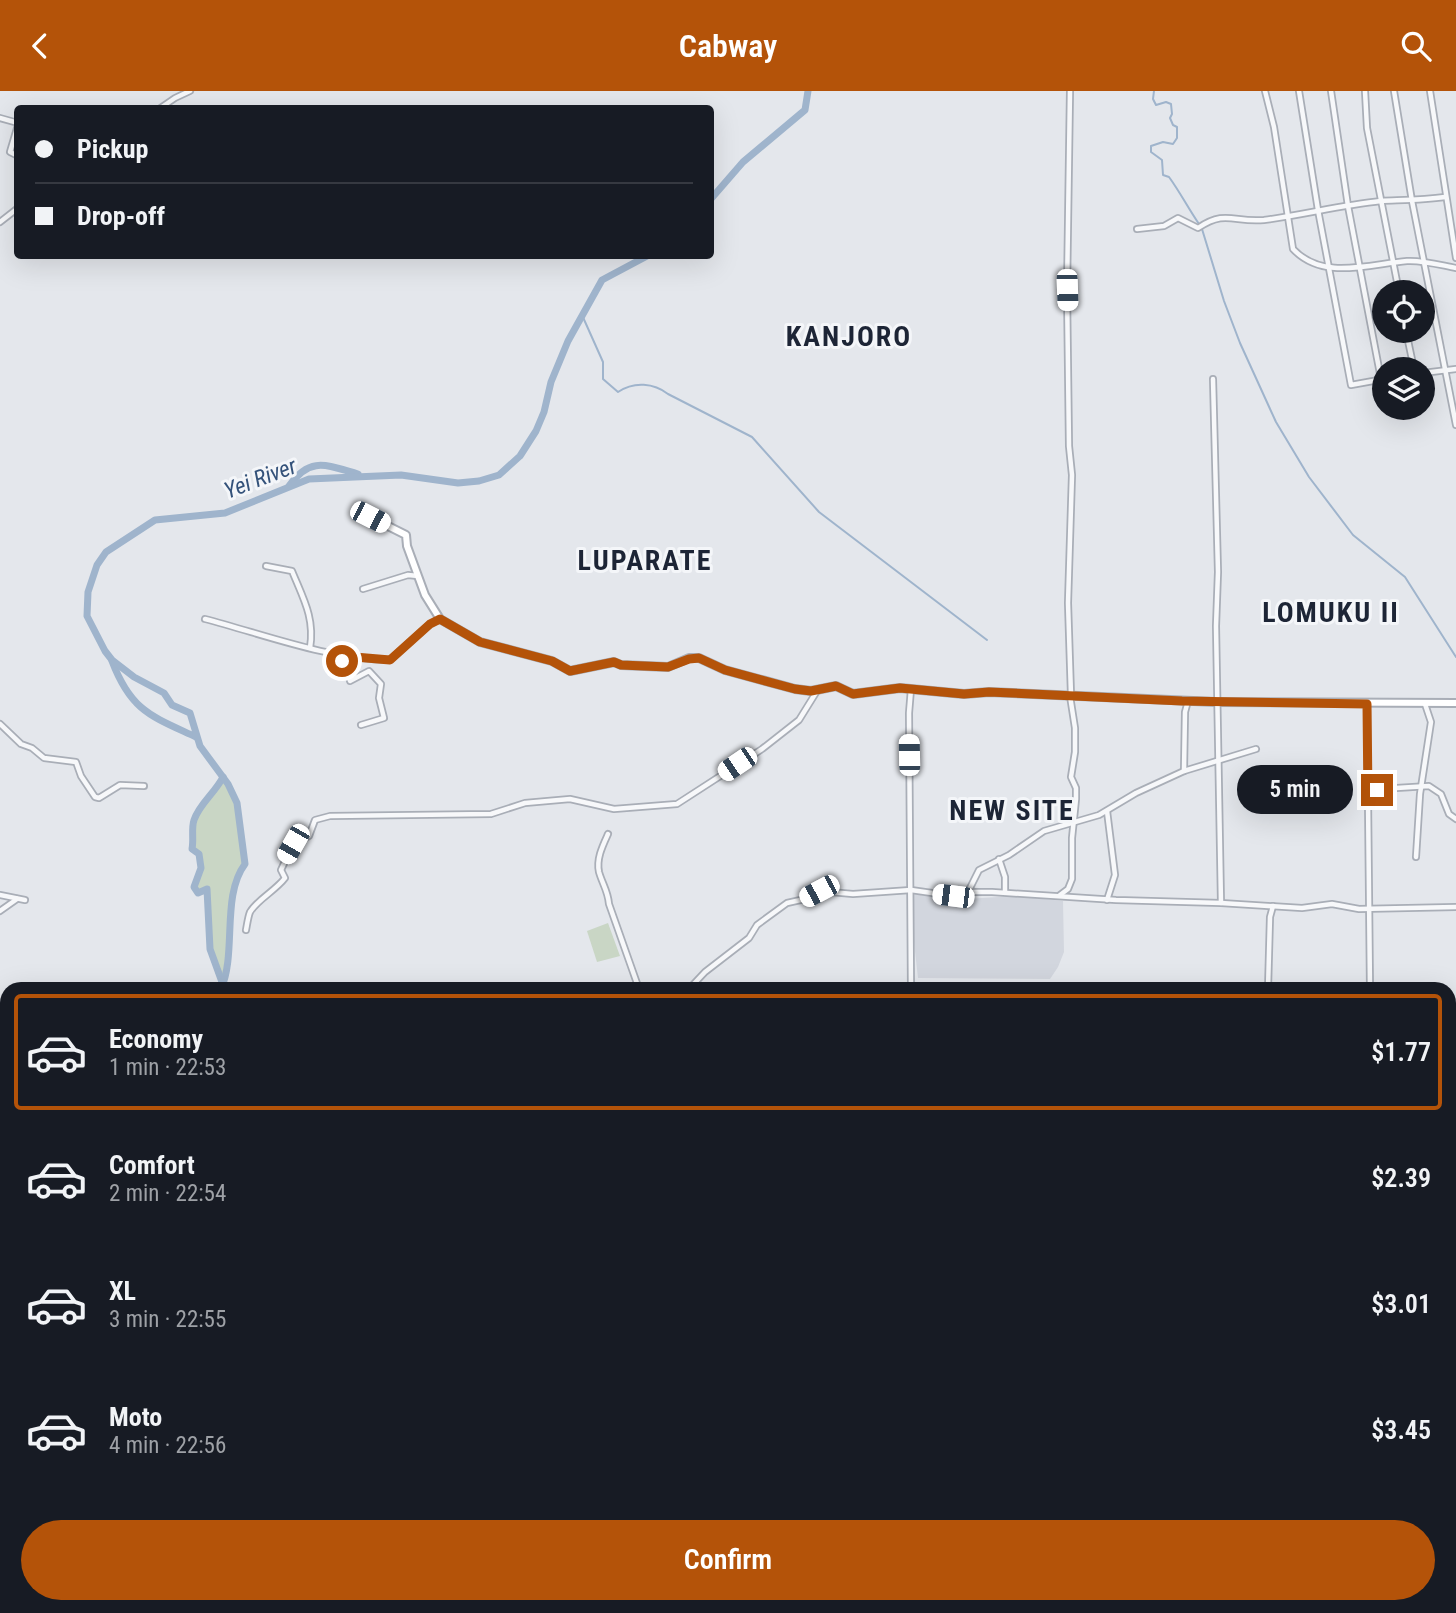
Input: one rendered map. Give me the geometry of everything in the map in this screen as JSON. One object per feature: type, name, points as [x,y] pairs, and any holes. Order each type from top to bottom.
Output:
[{"type":"street","points":[[165,105],[190,91]]},
{"type":"street","points":[[1059,895],[1068,889],[1072,879],[1073,821],[1077,791],[1071,777],[1076,752],[1070,696],[1068,603],[1072,475],[1069,446],[1067,290],[1070,91]]},
{"type":"street","points":[[1265,91],[1273,123],[1293,249],[1304,259],[1329,269],[1425,262],[1456,268]]},
{"type":"street","points":[[1299,91],[1351,385],[1372,381]]},
{"type":"street","points":[[1331,91],[1348,206],[1378,357]]},
{"type":"street","points":[[1365,91],[1367,128],[1397,280]]},
{"type":"street","points":[[1394,91],[1412,201],[1456,425]]},
{"type":"street","points":[[1430,91],[1456,258]]},
{"type":"street","points":[[14,138],[10,152],[14,154]]},
{"type":"street","points":[[1137,229],[1164,226],[1178,218],[1198,228],[1208,220],[1217,218],[1261,220],[1382,201],[1445,197]]},
{"type":"street","points":[[0,222],[14,211]]},
{"type":"street","points":[[1435,371],[1456,369]]},
{"type":"street","points":[[1213,379],[1221,902]]},
{"type":"street","points":[[370,517],[406,535],[407,546],[425,594],[440,619],[480,642],[552,661],[570,671],[614,662],[621,665],[668,667],[699,658],[765,683],[817,690],[836,686],[853,694],[900,688],[964,694],[989,692],[1216,702],[1456,703]]},
{"type":"street","points":[[266,566],[292,571],[311,621],[310,648]]},
{"type":"street","points":[[363,589],[408,575],[419,576]]},
{"type":"street","points":[[205,619],[343,656],[390,660],[430,624],[440,619]]},
{"type":"street","points":[[343,656],[344,672],[348,674],[350,681],[369,671],[381,684],[379,698],[384,718],[360,725]]},
{"type":"street","points":[[911,689],[911,982]]},
{"type":"street","points":[[246,930],[250,913],[260,901],[276,890],[285,878],[281,870],[293,844],[309,836],[315,820],[330,816],[491,814],[525,803],[570,799],[614,809],[677,804],[762,749],[799,720],[817,690]]},
{"type":"street","points":[[1184,771],[1185,712],[1188,701]]},
{"type":"street","points":[[1367,704],[1370,982]]},
{"type":"street","points":[[1416,857],[1431,722],[1425,704]]},
{"type":"street","points":[[0,724],[21,744],[32,748],[44,758],[76,762],[81,776],[95,797],[99,798],[120,785],[144,786]]},
{"type":"street","points":[[968,892],[979,870],[1009,855],[1044,831],[1107,811],[1136,793],[1184,771],[1256,749]]},
{"type":"street","points":[[1368,798],[1380,789],[1434,787],[1446,802],[1449,814],[1456,819]]},
{"type":"street","points":[[1107,811],[1115,875],[1107,900]]},
{"type":"street","points":[[608,834],[598,859],[599,871],[608,891],[609,904],[637,982]]},
{"type":"street","points":[[999,859],[1005,877],[1005,892]]},
{"type":"street","points":[[696,982],[749,938],[757,925],[788,903],[805,899],[819,891],[853,894],[911,890],[953,896],[968,892],[1005,892],[1107,900],[1221,902],[1302,908],[1332,904],[1359,909],[1456,907]]},
{"type":"street","points":[[0,895],[25,899]]},
{"type":"street","points":[[0,911],[18,898]]},
{"type":"street","points":[[1268,982],[1270,917],[1273,906]]},
{"type":"shaded area","points":[[914,894],[950,900],[1014,896],[1063,901],[1064,952],[1058,967],[1050,979],[918,978],[912,925]]},
{"type":"green space","points":[[223,777],[237,803],[245,864],[233,903],[223,982],[210,949],[207,890],[198,893],[194,887],[201,868],[199,854],[192,849],[194,820]]},
{"type":"green space","points":[[608,923],[620,956],[597,962],[587,931]]},
{"type":"waterway","name":"Yei River","points":[[714,195],[743,162],[805,110],[808,91]]},
{"type":"waterway","points":[[1154,91],[1153,99],[1156,105],[1166,102],[1171,104],[1170,118],[1177,127],[1177,138],[1173,144],[1163,142],[1151,146],[1151,152],[1162,160],[1163,175],[1169,177],[1199,224]]},
{"type":"waterway","points":[[1202,229],[1240,343],[1276,422],[1309,477],[1353,535],[1405,577],[1456,657]]},
{"type":"waterway","name":"Yei River","points":[[224,982],[233,892],[245,864],[237,803],[228,784],[200,746],[190,713],[172,705],[164,693],[134,677],[105,651],[87,616],[88,592],[97,565],[106,552],[155,520],[225,513],[309,479],[401,475],[458,483],[499,475],[520,456],[536,431],[551,382],[568,341],[602,280],[641,259]]},
{"type":"waterway","points":[[582,315],[603,362],[603,379],[618,392],[637,385],[657,387],[752,437],[819,512],[987,640]]},
{"type":"waterway","points":[[289,486],[304,470],[319,465],[358,474]]},
{"type":"waterway","points":[[112,661],[127,691],[144,710],[196,737]]},
{"type":"waterway","points":[[222,982],[210,949],[207,889],[198,893],[194,887],[201,868],[199,854],[192,849],[194,820],[223,777]]},
{"type":"district","name":"KANJORO","points":[[849,336]]},
{"type":"district","name":"LUPARATE","points":[[645,560]]},
{"type":"district","name":"LOMUKU II","points":[[1331,612]]},
{"type":"district","name":"NEW SITE","points":[[1012,810]]},
{"type":"route","points":[[342,661],[343,656],[390,660],[430,624],[440,619],[480,642],[552,661],[570,671],[614,662],[621,665],[668,667],[684,660],[699,658],[765,683],[811,691],[836,686],[853,694],[900,688],[964,694],[989,692],[1182,701],[1367,704],[1368,798],[1377,790]]}]
